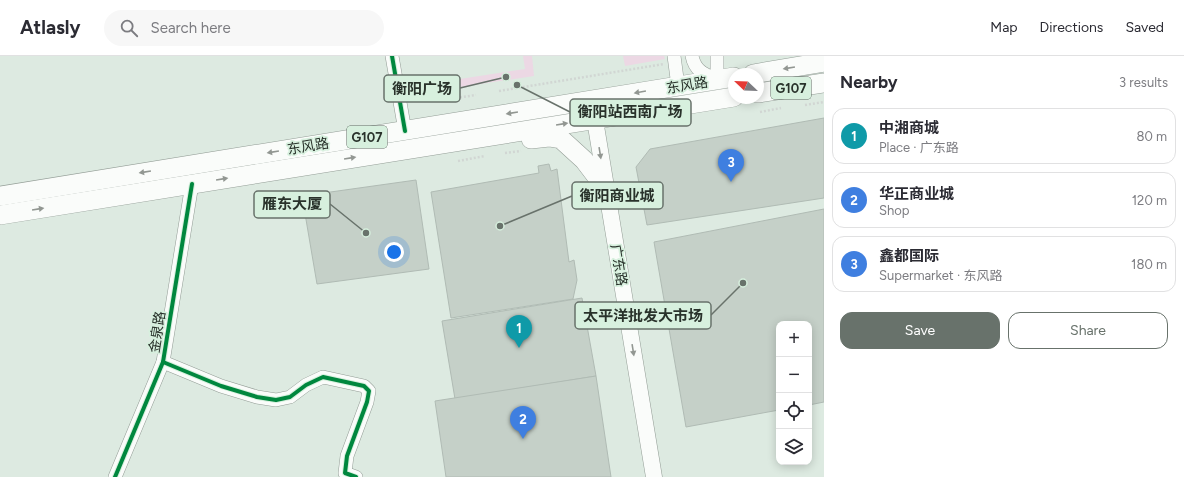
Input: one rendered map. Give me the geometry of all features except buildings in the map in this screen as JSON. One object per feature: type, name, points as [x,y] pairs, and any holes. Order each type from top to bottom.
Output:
[{"type":"highway","name":"G107","points":[[764,72],[824,62]]},
{"type":"highway","name":"东风路","points":[[0,215],[405,150],[593,110],[678,86],[726,79]]},
{"type":"highway","name":"G107","points":[[764,101],[824,83]]},
{"type":"highway","name":"东风路","points":[[0,196],[405,130],[728,98]]},
{"type":"highway","points":[[405,150],[479,145],[549,136],[561,140],[584,160],[606,190]]},
{"type":"main road","name":"广东路","points":[[593,110],[654,477]]},
{"type":"street","points":[[392,56],[405,130]]},
{"type":"street","points":[[692,56],[693,63],[701,73],[726,79]]},
{"type":"street","points":[[717,56],[726,79]]},
{"type":"street","points":[[674,59],[678,86]]},
{"type":"street","name":"金泉路","points":[[116,477],[163,362],[192,184]]},
{"type":"street","points":[[163,362],[221,386],[258,398],[276,400],[290,397],[306,385],[323,377],[364,386],[369,391],[367,402],[347,456],[345,473],[356,477]]},
{"type":"path","points":[[499,91],[674,59]]},
{"type":"path","points":[[456,98],[476,95]]},
{"type":"path","points":[[805,105],[824,102]]},
{"type":"path","points":[[764,103],[781,108]]},
{"type":"path","points":[[505,153],[526,150]]},
{"type":"path","points":[[458,161],[485,156]]},
{"type":"shaded area","points":[[523,56],[532,56],[534,76],[414,94],[408,87],[525,69]]},
{"type":"shaded area","points":[[623,56],[664,56],[665,59],[625,66]]},
{"type":"cycle path","points":[[392,56],[405,131]]},
{"type":"cycle path","points":[[115,477],[163,362],[192,184]]},
{"type":"cycle path","points":[[163,362],[221,386],[257,397],[276,400],[290,397],[306,385],[323,377],[364,386],[369,391],[367,402],[347,456],[345,473],[356,477]]},
{"type":"place","name":"衡阳广场","points":[[506,77]]},
{"type":"place","name":"衡阳站西南广场","points":[[517,85]]},
{"type":"place","name":"鑫都国际","points":[[731,182]]},
{"type":"place","name":"衡阳商业城","points":[[500,226]]},
{"type":"place","name":"雁东大厦","points":[[366,233]]},
{"type":"place","name":"太平洋批发大市场","points":[[743,283]]},
{"type":"place","name":"中湘商城","points":[[519,348]]},
{"type":"place","name":"华正商业城","points":[[523,439]]}]
